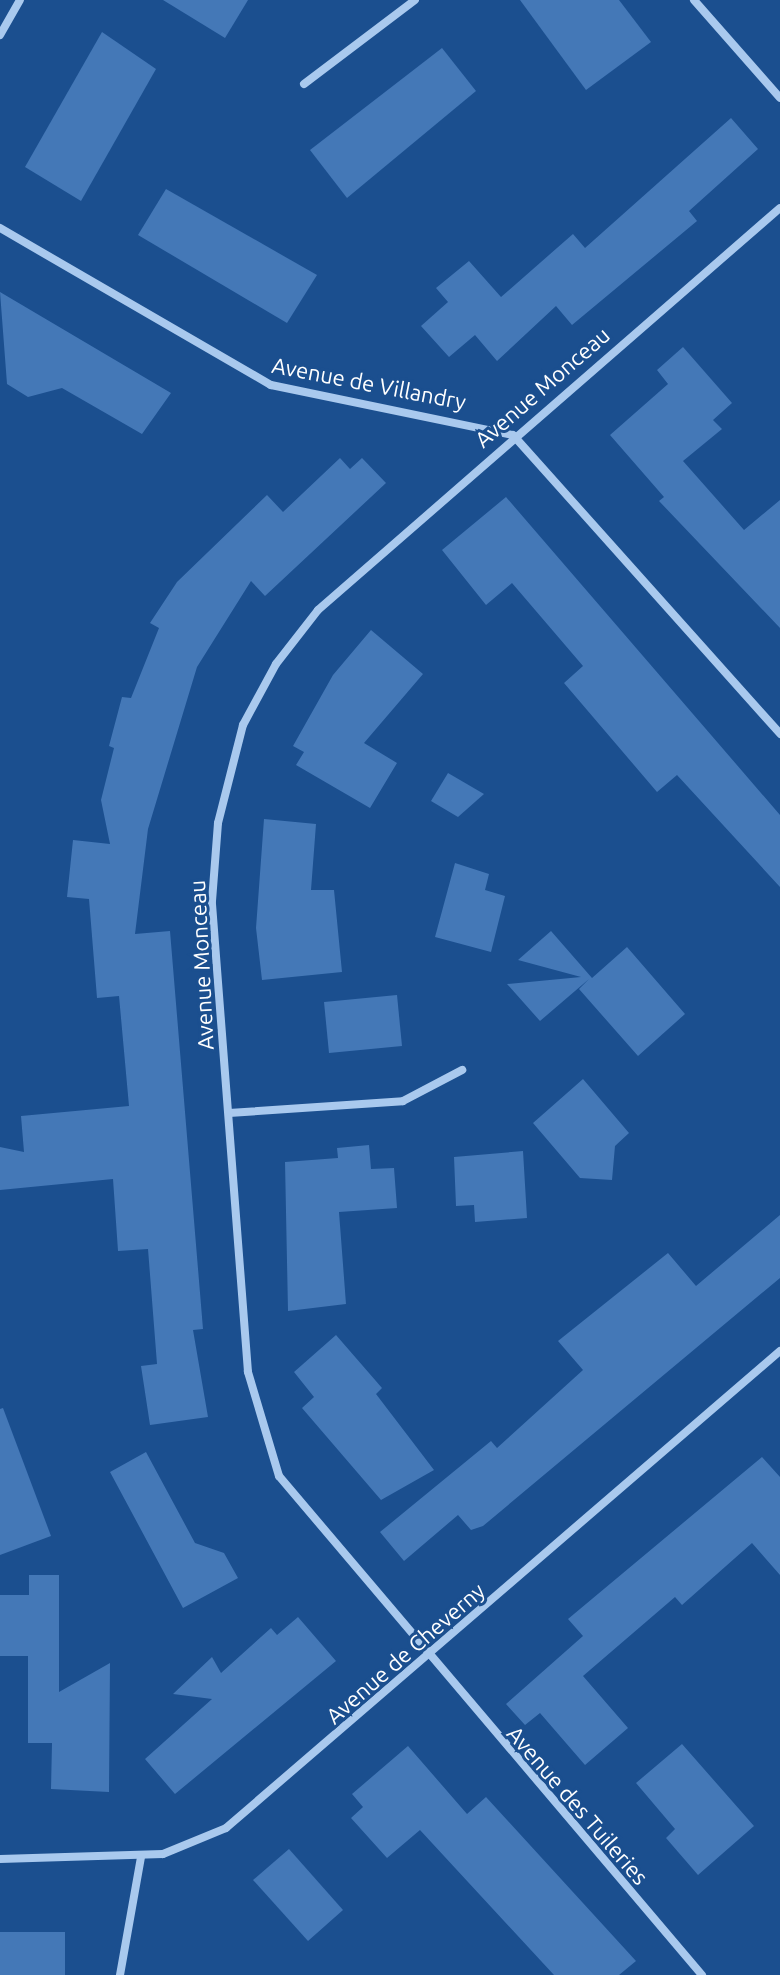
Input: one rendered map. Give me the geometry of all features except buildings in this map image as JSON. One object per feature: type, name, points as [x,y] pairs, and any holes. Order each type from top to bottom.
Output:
[{"type":"street","points":[[0,35],[20,0]]},
{"type":"street","points":[[304,84],[415,0]]},
{"type":"street","points":[[694,0],[780,98]]},
{"type":"street","name":"Avenue Monceau","points":[[427,1658],[302,1510],[266,1447],[248,1372],[212,901],[218,823],[243,725],[270,673],[318,610],[513,435],[780,208]]},
{"type":"street","name":"Avenue de Villandry","points":[[0,228],[271,385],[513,435]]},
{"type":"street","points":[[513,435],[780,734]]},
{"type":"street","points":[[229,1113],[403,1101],[462,1070]]},
{"type":"street","name":"Avenue de Cheverny","points":[[0,1859],[141,1857],[226,1828],[780,1351]]},
{"type":"street","name":"Avenue des Tuileries","points":[[427,1658],[702,1975]]},
{"type":"street","points":[[120,1975],[141,1857]]}]
